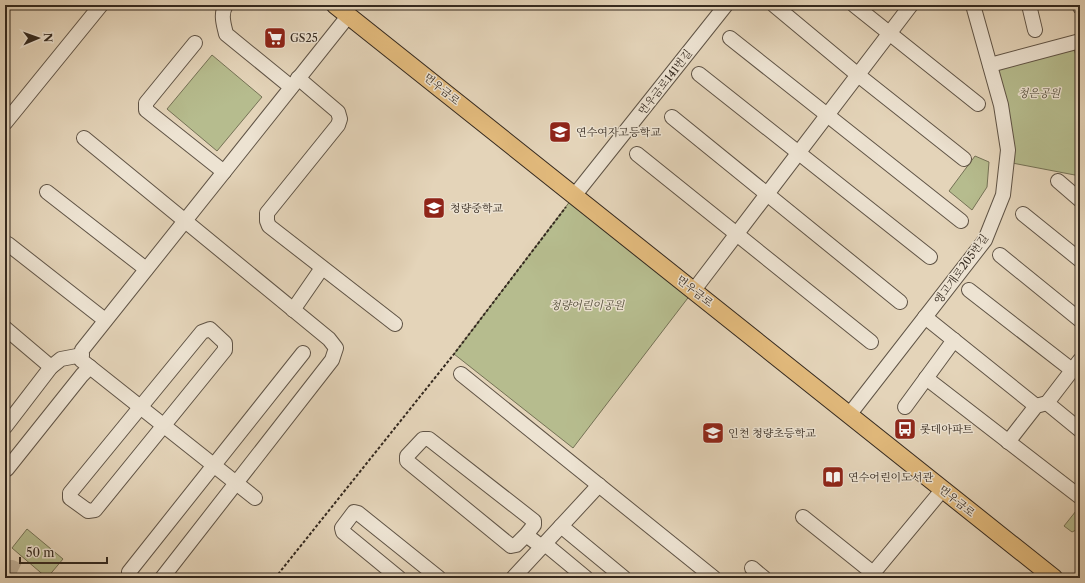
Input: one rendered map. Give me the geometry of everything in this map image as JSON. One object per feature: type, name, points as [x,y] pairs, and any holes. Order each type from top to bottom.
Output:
[{"type":"main road","name":"먼우금로","points":[[342,10],[1054,578]]},
{"type":"street","points":[[5,124],[101,5]]},
{"type":"street","points":[[226,5],[223,9],[223,21],[226,34],[338,112],[340,119],[338,125],[267,213],[266,221],[269,226],[395,324]]},
{"type":"street","name":"먼우금로141번길","points":[[574,196],[726,5]]},
{"type":"street","points":[[774,5],[858,75],[964,159]]},
{"type":"street","points":[[854,5],[978,104]]},
{"type":"street","points":[[694,290],[911,5]]},
{"type":"street","name":"앵고개로205번길","points":[[849,415],[985,240],[1003,195],[1008,150],[1001,105],[973,5]]},
{"type":"street","points":[[1029,5],[1036,30]]},
{"type":"street","points":[[255,498],[81,360],[82,350],[295,82],[342,10]]},
{"type":"street","points":[[730,38],[961,221]]},
{"type":"street","points":[[990,65],[1080,41]]},
{"type":"street","points":[[195,43],[146,103],[146,110],[224,172]]},
{"type":"street","points":[[699,74],[930,257]]},
{"type":"street","points":[[672,117],[900,302]]},
{"type":"street","points":[[84,138],[329,339],[336,348],[332,360],[235,482],[162,578]]},
{"type":"street","points":[[637,154],[871,342]]},
{"type":"street","points":[[1058,181],[1080,200]]},
{"type":"street","points":[[47,192],[146,269]]},
{"type":"street","points":[[1023,214],[1080,260]]},
{"type":"street","points":[[8,244],[105,320]]},
{"type":"street","points":[[1000,255],[1080,320]]},
{"type":"street","points":[[293,310],[322,268]]},
{"type":"street","points":[[969,290],[1077,367],[1008,442]]},
{"type":"street","points":[[925,317],[954,340],[1080,430]]},
{"type":"street","points":[[5,328],[51,367]]},
{"type":"street","points":[[210,329],[225,343],[225,350],[164,426],[95,510],[88,511],[70,498],[70,493],[140,406],[202,332],[210,329]]},
{"type":"street","points":[[905,408],[954,340]]},
{"type":"street","points":[[131,578],[129,572],[303,353]]},
{"type":"street","points":[[5,427],[51,367],[61,359],[82,355]]},
{"type":"street","points":[[5,470],[8,469],[82,375],[90,367]]},
{"type":"street","points":[[461,374],[714,578]]},
{"type":"street","points":[[926,378],[1080,497]]},
{"type":"street","points":[[423,438],[429,439],[534,521],[534,525],[526,535],[516,545],[512,546],[407,461],[407,456],[423,438]]},
{"type":"street","points":[[513,578],[598,485]]},
{"type":"street","points":[[803,517],[871,576],[943,489]]},
{"type":"street","points":[[399,578],[343,532],[342,528],[354,512],[358,513],[439,578]]},
{"type":"street","points":[[561,526],[624,578]]},
{"type":"street","points":[[526,535],[543,545],[586,578]]},
{"type":"street","points":[[752,568],[764,578]]},
{"type":"path","points":[[275,578],[454,354],[574,196]]},
{"type":"green space","name":"청은공원","points":[[1072,43],[1080,68],[1080,176],[1007,162],[990,65]]},
{"type":"green space","points":[[212,55],[262,97],[217,151],[167,109]]},
{"type":"green space","points":[[975,156],[989,162],[987,187],[972,210],[949,191]]},
{"type":"green space","name":"청량어린이공원","points":[[574,196],[694,290],[573,448],[454,354]]},
{"type":"green space","points":[[1080,506],[1080,528],[1072,532],[1064,526]]},
{"type":"green space","points":[[27,529],[63,559],[47,578],[12,548]]},
{"type":"tunnel","points":[[5,567],[12,567],[24,573]]},
{"type":"place","name":"GS25","points":[[275,38]]},
{"type":"place","name":"연수여자고등학교","points":[[560,132]]},
{"type":"place","name":"청량중학교","points":[[434,208]]},
{"type":"place","name":"롯데아파트","points":[[905,429]]},
{"type":"place","name":"인천 청량초등학교","points":[[713,433]]},
{"type":"place","name":"연수어린이도서관","points":[[833,477]]}]
